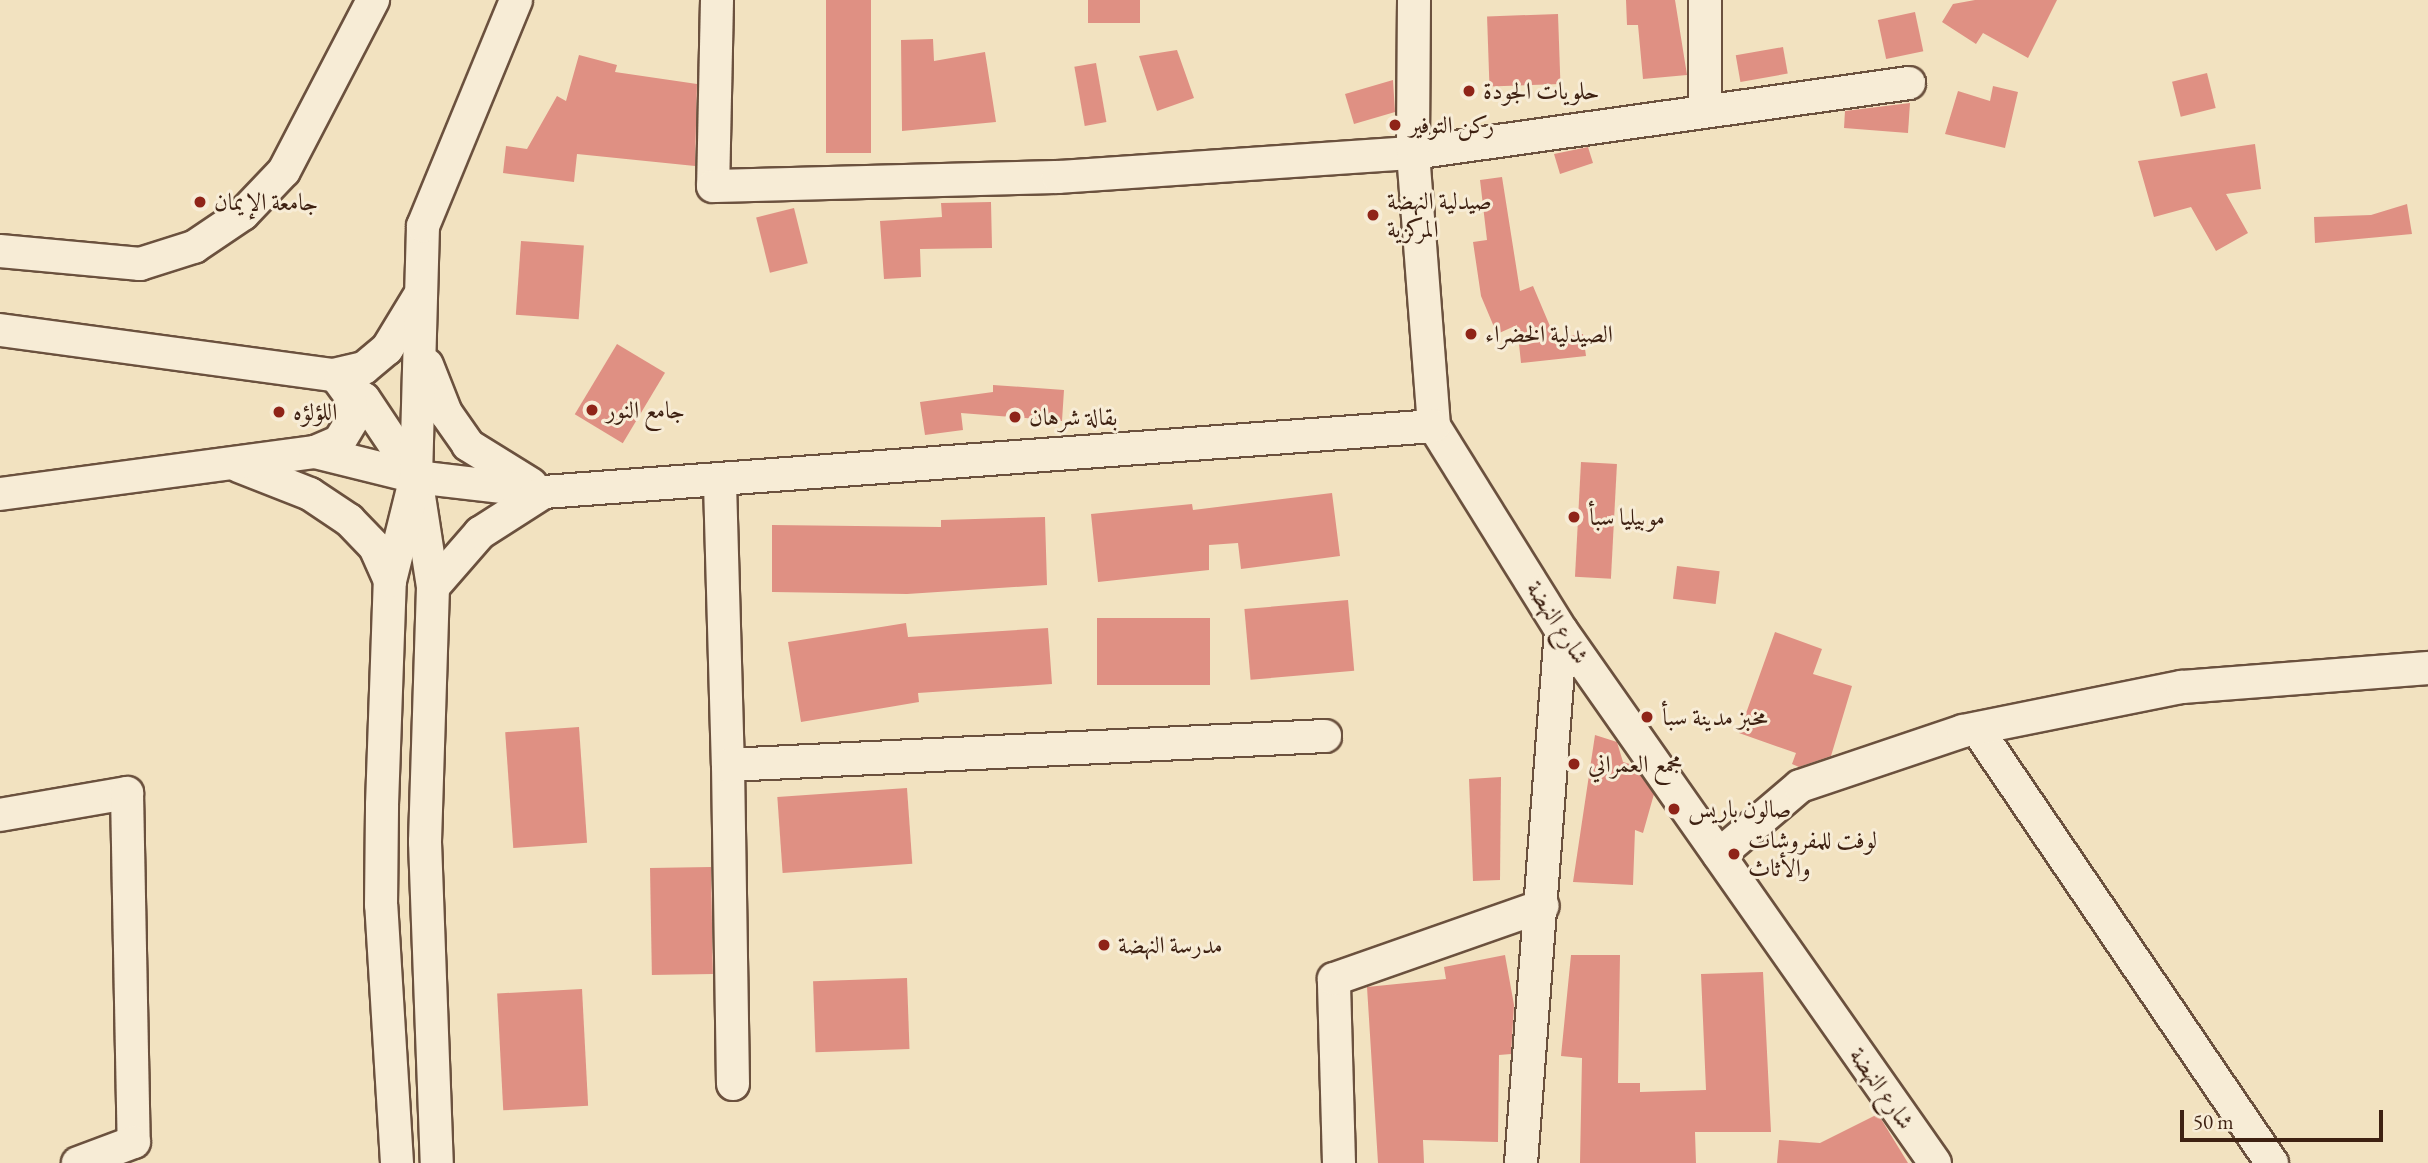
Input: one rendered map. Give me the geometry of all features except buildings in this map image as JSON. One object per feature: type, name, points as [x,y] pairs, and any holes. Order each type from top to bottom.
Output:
[{"type":"street","points":[[0,251],[140,264],[194,247],[243,214],[284,171],[373,0]]},
{"type":"street","points":[[397,1163],[381,905],[393,572],[416,477],[422,352],[418,298],[423,226],[516,0]]},
{"type":"street","points":[[717,0],[713,186],[1058,177],[1413,153],[1706,109],[1909,83]]},
{"type":"street","name":"شارع النهضة","points":[[1413,0],[1413,153],[1434,426],[1561,630],[1935,1163]]},
{"type":"street","points":[[1704,0],[1706,109]]},
{"type":"street","points":[[0,330],[333,375],[364,368],[387,349],[418,298]]},
{"type":"street","points":[[422,352],[446,413],[468,444],[544,492]]},
{"type":"street","points":[[0,494],[315,452],[338,442],[352,420],[350,395],[333,375]]},
{"type":"street","points":[[333,375],[364,399],[416,477],[433,579],[425,842],[437,1163]]},
{"type":"street","points":[[315,452],[416,477],[544,492],[720,483],[1434,426]]},
{"type":"street","points":[[228,462],[286,483],[349,520],[375,547],[393,572]]},
{"type":"street","points":[[720,483],[733,1084]]},
{"type":"street","points":[[433,579],[480,533],[544,492]]},
{"type":"street","points":[[393,572],[422,559],[433,579]]},
{"type":"street","points":[[1521,1163],[1543,906],[1561,630]]},
{"type":"street","points":[[1719,855],[1800,786],[1978,729],[2182,687],[2428,668]]},
{"type":"street","points":[[1978,729],[2272,1163]]},
{"type":"street","points":[[728,765],[1325,736]]},
{"type":"street","points":[[0,815],[127,793],[134,1142],[78,1163]]},
{"type":"street","points":[[1339,1163],[1334,979],[1543,906]]},
{"type":"place","name":"حلويات الجودة","points":[[1469,91]]},
{"type":"place","name":"ركن التوفير","points":[[1395,125]]},
{"type":"place","name":"جامعة الإيمان","points":[[200,202]]},
{"type":"place","name":"صيدلية النهضة المركزية","points":[[1373,215]]},
{"type":"place","name":"الصيدلية الخضراء","points":[[1471,334]]},
{"type":"place","name":"جامع النور","points":[[592,410]]},
{"type":"place","name":"اللؤلؤه","points":[[279,412]]},
{"type":"place","name":"بقالة شرهان","points":[[1015,417]]},
{"type":"place","name":"موبيليا سبأ","points":[[1574,517]]},
{"type":"place","name":"مخبز مدينة سبأ","points":[[1647,717]]},
{"type":"place","name":"مجمع العمراني","points":[[1574,764]]},
{"type":"place","name":"صالون باريس","points":[[1674,809]]},
{"type":"place","name":"لوفت للمفروشات والأثاث","points":[[1734,854]]},
{"type":"place","name":"مدرسة النهضة","points":[[1104,945]]}]
